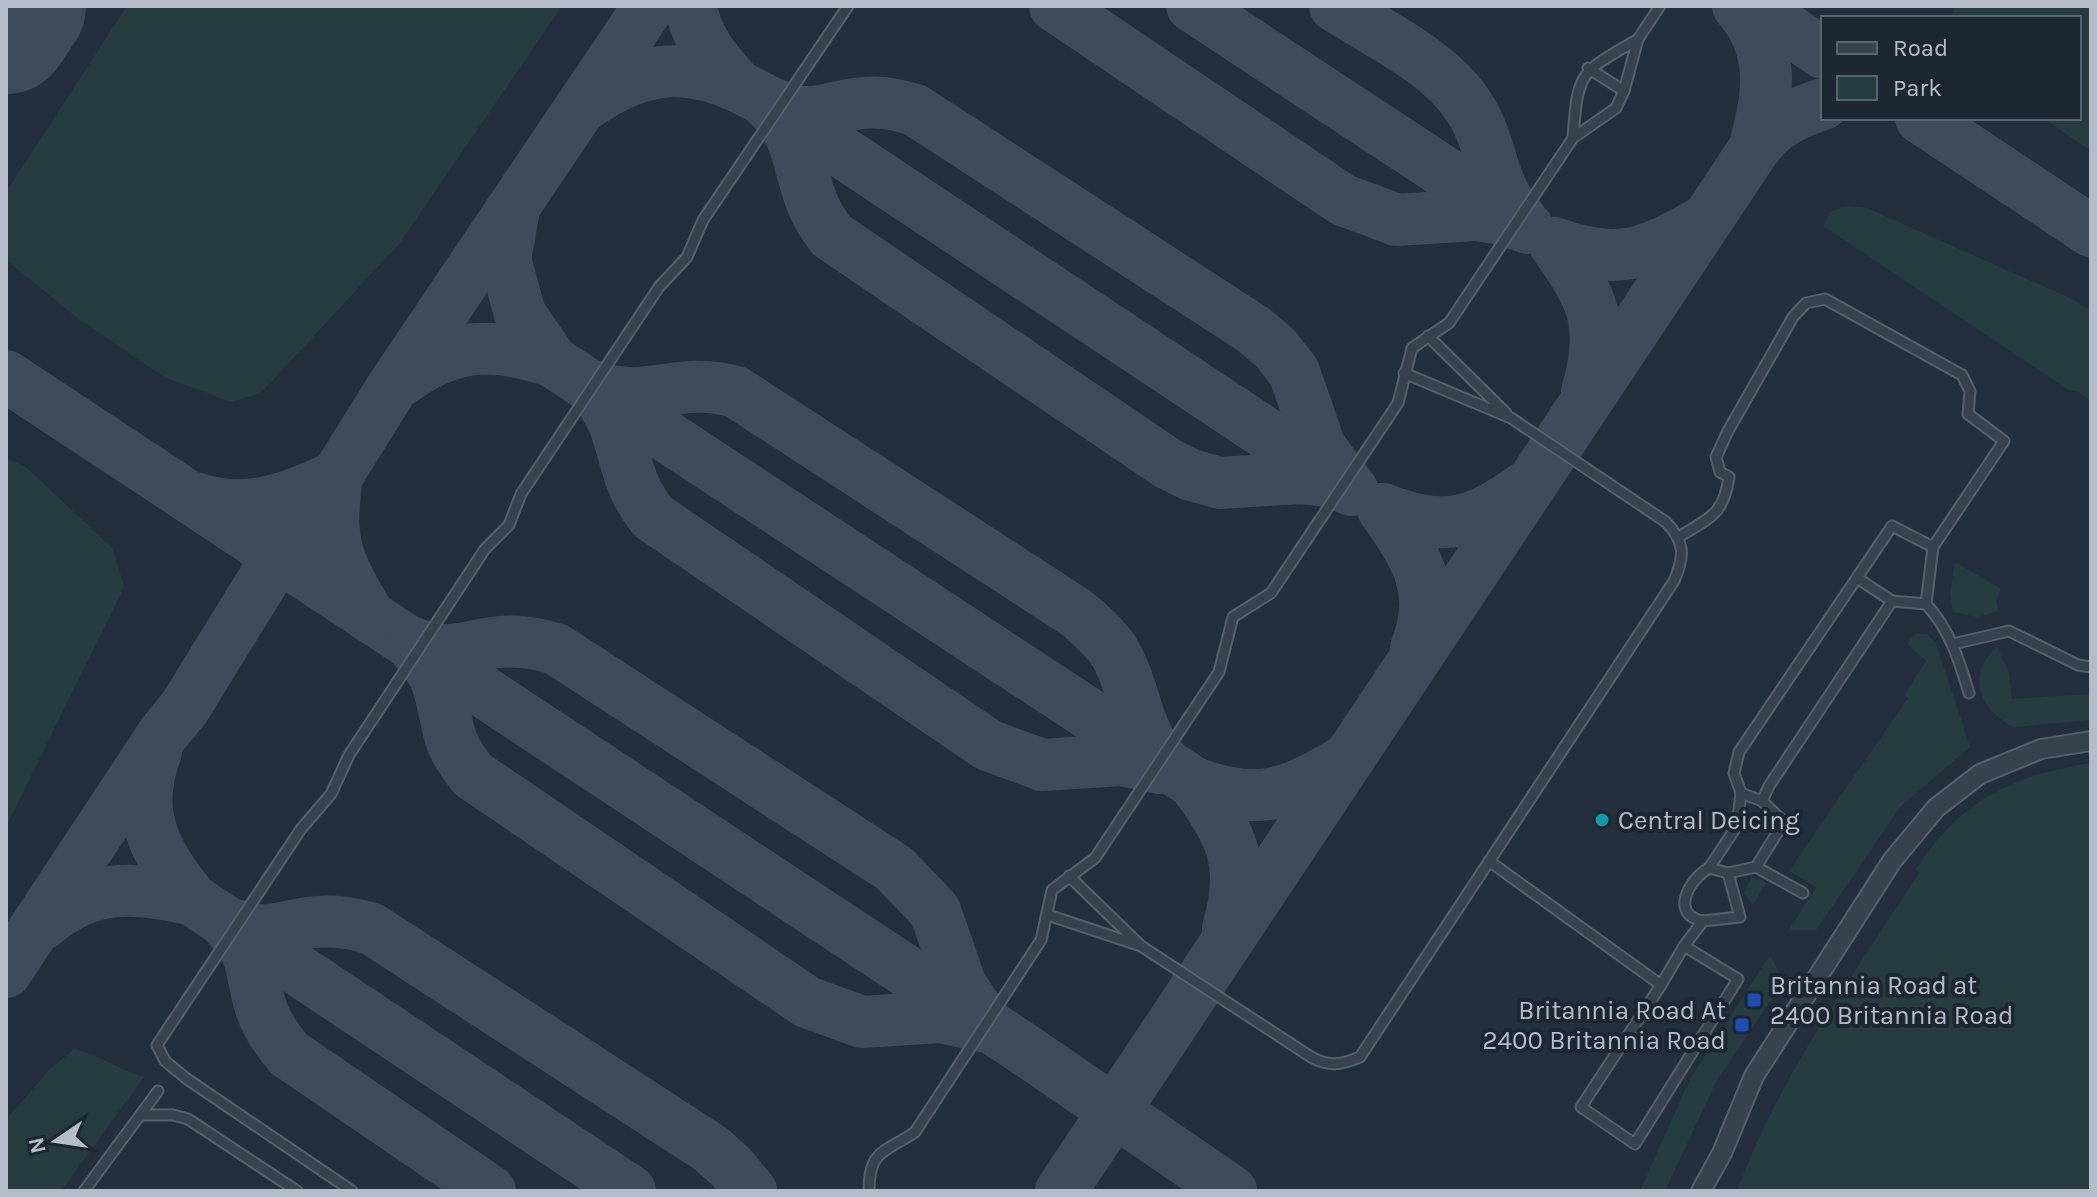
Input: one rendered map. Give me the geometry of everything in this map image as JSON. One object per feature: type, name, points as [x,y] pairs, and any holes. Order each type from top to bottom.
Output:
[{"type":"street","points":[[1701,1191],[1722,1153],[1754,1076],[1892,861],[1936,808],[1980,774],[2041,749],[2091,741]]},
{"type":"street","points":[[1712,1191],[1722,1153]]},
{"type":"lane","points":[[352,1191],[187,1079],[165,1061],[157,1045],[301,829],[331,794],[349,755],[485,549],[509,525],[521,494],[659,287],[687,257],[703,220],[834,21],[848,6]]},
{"type":"lane","points":[[869,1191],[874,1159],[884,1149],[915,1132],[1041,940],[1052,890],[1095,858],[1219,672],[1233,617],[1271,593],[1398,403],[1412,348],[1449,323],[1573,138],[1616,108],[1624,91],[1638,39],[1660,6]]},
{"type":"lane","points":[[1573,138],[1576,89],[1588,68],[1638,39]]},
{"type":"lane","points":[[1588,68],[1624,91]]},
{"type":"lane","points":[[1680,536],[1717,514],[1726,499],[1729,477],[1720,472],[1716,457],[1742,403],[1793,317],[1806,303],[1825,299],[1962,375],[1970,391],[1968,414],[2004,441],[1933,547],[1926,604]]},
{"type":"lane","points":[[1069,876],[1141,946],[1311,1057],[1325,1064],[1360,1057],[1674,581],[1682,556],[1680,536],[1666,522],[1511,418],[1428,336]]},
{"type":"lane","points":[[1404,373],[1511,418]]},
{"type":"lane","points":[[1728,873],[1740,917],[1703,921],[1692,919],[1683,904],[1688,890],[1709,868],[1737,826],[1741,793],[1734,773],[1739,752],[1892,526],[1933,547]]},
{"type":"lane","points":[[1857,578],[1892,601],[1926,604],[1939,618],[1953,644],[1969,693]]},
{"type":"lane","points":[[1762,801],[1892,601]]},
{"type":"lane","points":[[1953,644],[2009,631],[2078,665],[2091,667]]},
{"type":"lane","points":[[1741,793],[1762,801],[1784,822],[1756,867]]},
{"type":"lane","points":[[1489,861],[1661,985]]},
{"type":"lane","points":[[1709,868],[1728,873],[1756,867],[1803,893]]},
{"type":"lane","points":[[1048,915],[1141,946]]},
{"type":"lane","points":[[1684,946],[1738,979],[1635,1144],[1581,1107],[1684,946],[1703,921]]},
{"type":"lane","points":[[84,1191],[158,1091]]},
{"type":"lane","points":[[142,1115],[173,1115],[188,1119],[297,1191]]},
{"type":"green space","points":[[127,6],[562,6],[399,244],[261,393],[231,402],[164,377],[80,320],[6,260],[6,192]]},
{"type":"green space","points":[[1955,6],[2091,6],[2091,151],[2046,120],[2081,120],[2081,16],[1952,16]]},
{"type":"green space","points":[[1846,206],[1867,208],[2072,299],[2091,311],[2091,401],[2077,391],[2067,389],[1823,226],[1830,212]]},
{"type":"green space","points":[[6,458],[26,467],[113,549],[124,587],[6,827]]},
{"type":"green space","points":[[1955,562],[2001,589],[1996,601],[1998,611],[1977,617],[1953,612],[1950,593]]},
{"type":"green space","points":[[1915,634],[1927,634],[1936,643],[1970,747],[1901,806],[1816,930],[1789,930],[1816,887],[1789,871],[1908,698],[1904,695],[1926,661],[1907,644]]},
{"type":"green space","points":[[1997,647],[2009,672],[2012,699],[2091,694],[2091,720],[2014,727],[2002,720],[1985,702],[1979,680],[1987,658]]},
{"type":"green space","points":[[2091,763],[2091,1191],[1737,1191],[1754,1148],[1796,1067],[1919,873],[1916,869],[1933,845],[1951,825],[1990,795],[2036,775]]},
{"type":"green space","points":[[1752,876],[1766,883],[1753,905],[1744,893]]},
{"type":"green space","points":[[1770,955],[1780,975],[1779,988],[1717,1080],[1665,1191],[1640,1191],[1690,1079]]},
{"type":"green space","points":[[74,1049],[144,1077],[61,1191],[6,1191],[6,1120],[49,1070]]},
{"type":"taxiway","points":[[6,972],[163,734],[185,707],[278,556],[337,476],[393,386],[649,6]]},
{"type":"taxiway","points":[[691,6],[702,39],[738,86]]},
{"type":"taxiway","points":[[1055,6],[1343,200],[1397,220],[1476,215],[1503,219],[1528,228]]},
{"type":"taxiway","points":[[1192,6],[1514,218]]},
{"type":"taxiway","points":[[1335,6],[1408,50],[1456,91],[1477,121],[1503,192],[1521,219]]},
{"type":"taxiway","points":[[1738,6],[1758,38],[1766,71],[1764,106],[1756,142]]},
{"type":"taxiway","points":[[1753,6],[1821,52]]},
{"type":"taxiway","points":[[585,105],[622,83],[641,76],[678,71],[718,79],[795,111],[818,111],[870,102],[915,110],[1254,330],[1275,348],[1294,372],[1320,447],[1352,490]]},
{"type":"taxiway","points":[[762,99],[788,131],[811,199],[832,236],[1167,463],[1191,475],[1220,483],[1300,478],[1327,481],[1352,490]]},
{"type":"taxiway","points":[[1061,1191],[1750,155],[1778,125],[1821,105]]},
{"type":"taxiway","points":[[774,107],[1339,482]]},
{"type":"taxiway","points":[[1924,120],[2091,231]]},
{"type":"taxiway","points":[[514,210],[505,259],[520,314],[552,361]]},
{"type":"taxiway","points":[[1587,392],[1595,348],[1593,313],[1579,281],[1554,243],[1597,254],[1633,253],[1667,241],[1706,220]]},
{"type":"taxiway","points":[[399,382],[436,359],[472,349],[509,350],[552,361],[1194,783]]},
{"type":"taxiway","points":[[6,376],[1021,1047],[1231,1191]]},
{"type":"taxiway","points":[[593,386],[630,393],[697,387],[736,392],[1075,612],[1097,631],[1115,653],[1147,737],[1164,762]]},
{"type":"taxiway","points":[[591,388],[612,419],[633,483],[653,517],[988,745],[1042,765],[1121,760],[1160,768]]},
{"type":"taxiway","points":[[194,498],[213,503],[250,505],[285,498],[337,476],[333,517],[337,548],[348,578],[368,614]]},
{"type":"taxiway","points":[[1416,648],[1425,608],[1420,574],[1405,542],[1383,509],[1425,521],[1459,521],[1491,509],[1527,486]]},
{"type":"taxiway","points":[[411,642],[446,650],[514,641],[556,649],[895,869],[935,911],[961,986],[985,1021]]},
{"type":"taxiway","points":[[413,646],[435,678],[451,740],[473,775],[807,1002],[862,1022],[941,1017],[982,1026]]},
{"type":"taxiway","points":[[156,752],[147,794],[151,831],[168,865],[193,900],[630,1191]]},
{"type":"taxiway","points":[[1228,928],[1234,906],[1236,868],[1226,835],[1194,783],[1238,794],[1273,793],[1290,789],[1346,760]]},
{"type":"taxiway","points":[[43,924],[78,901],[114,891],[152,892],[193,900]]},
{"type":"taxiway","points":[[228,923],[254,930],[273,930],[323,921],[372,929],[711,1149],[751,1191]]},
{"type":"taxiway","points":[[227,925],[248,955],[265,1019],[289,1054],[490,1191]]},
{"type":"runway","points":[[6,30],[22,6]]},
{"type":"place","name":"Central Deicing","points":[[1602,820]]},
{"type":"place","name":"Britannia Road at 2400 Britannia Road","points":[[1754,1000]]},
{"type":"place","name":"Britannia Road At 2400 Britannia Road","points":[[1742,1025]]}]
